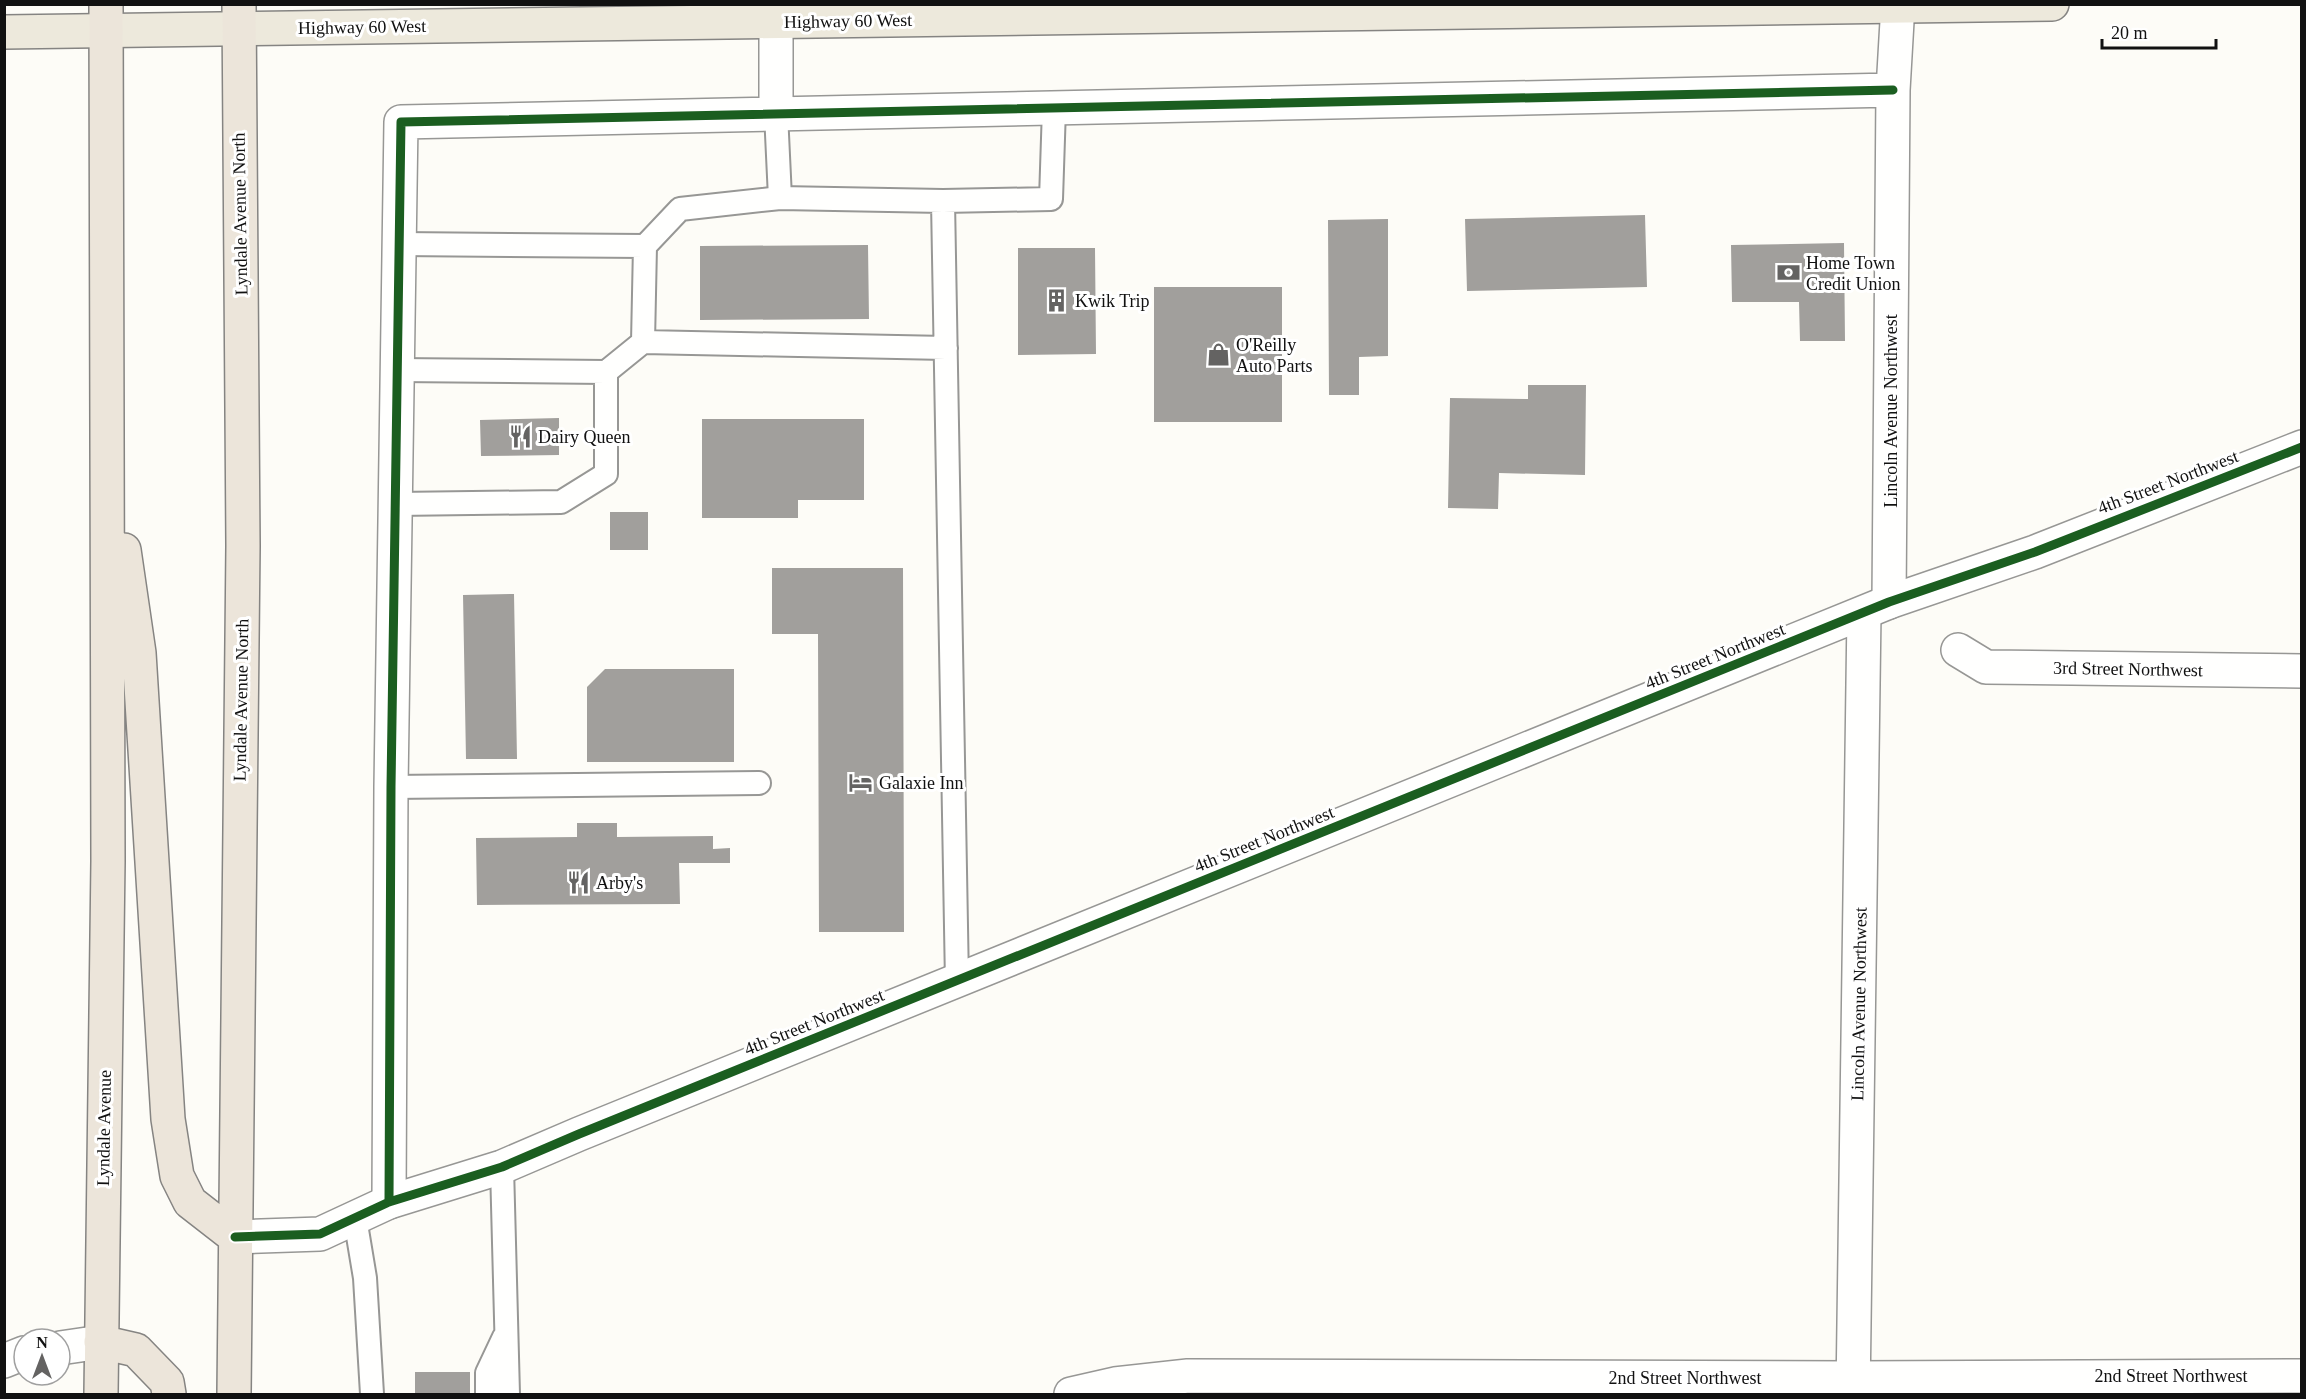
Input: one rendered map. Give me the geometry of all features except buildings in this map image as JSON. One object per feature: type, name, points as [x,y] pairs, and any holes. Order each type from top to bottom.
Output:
[{"type":"highway","name":"Lyndale Avenue North","points":[[234,1395],[243,546],[239,16]]},
{"type":"highway","points":[[106,17],[107,424],[139,653],[168,1107],[177,1176],[190,1202],[235,1236]]},
{"type":"highway","name":"Lyndale Avenue","points":[[101,1395],[108,861],[107,424]]},
{"type":"highway","points":[[101,1342],[136,1350],[166,1382],[169,1395]]},
{"type":"main road","name":"Highway 60 West","points":[[4,32],[106,17],[239,16],[776,22],[2052,4]]},
{"type":"street","name":"Lincoln Avenue Northwest","points":[[1853,1387],[1894,40],[1898,6]]},
{"type":"street","points":[[776,22],[776,113]]},
{"type":"street","points":[[389,1202],[391,786],[401,122],[1893,90]]},
{"type":"street","name":"4th Street Northwest","points":[[235,1236],[320,1234],[389,1202],[502,1167],[1877,608],[2035,552],[2301,447]]},
{"type":"street","name":"3rd Street Northwest","points":[[1958,650],[1986,667],[2301,671]]},
{"type":"street","points":[[72,1346],[101,1342]]},
{"type":"street","name":"2nd Street Northwest","points":[[1071,1395],[1115,1384],[1188,1376],[1853,1387],[2301,1376]]},
{"type":"lane","points":[[643,342],[645,246],[680,209],[780,198],[943,201],[1051,199],[1054,108]]},
{"type":"lane","points":[[776,113],[780,198]]},
{"type":"lane","points":[[943,201],[957,982]]},
{"type":"lane","points":[[399,244],[645,246]]},
{"type":"lane","points":[[397,370],[606,372],[643,342],[946,348]]},
{"type":"lane","points":[[396,504],[561,502],[606,474],[606,372]]},
{"type":"lane","points":[[391,786],[759,783]]},
{"type":"lane","points":[[502,1167],[508,1395]]},
{"type":"lane","points":[[355,1218],[365,1278],[372,1395]]},
{"type":"lane","points":[[487,1395],[487,1373],[506,1332]]},
{"type":"cycle path","points":[[389,1202],[391,787],[401,122],[1893,90]]},
{"type":"cycle path","points":[[235,1237],[320,1234],[389,1202],[502,1167],[1889,602],[2035,552],[2302,447]]},
{"type":"place","name":"Home Town Credit Union","points":[[1788,273]]},
{"type":"place","name":"Kwik Trip","points":[[1057,301]]},
{"type":"place","name":"O'Reilly Auto Parts","points":[[1218,355]]},
{"type":"place","name":"Dairy Queen","points":[[520,437]]},
{"type":"place","name":"Galaxie Inn","points":[[861,783]]},
{"type":"place","name":"Arby's","points":[[578,883]]}]
